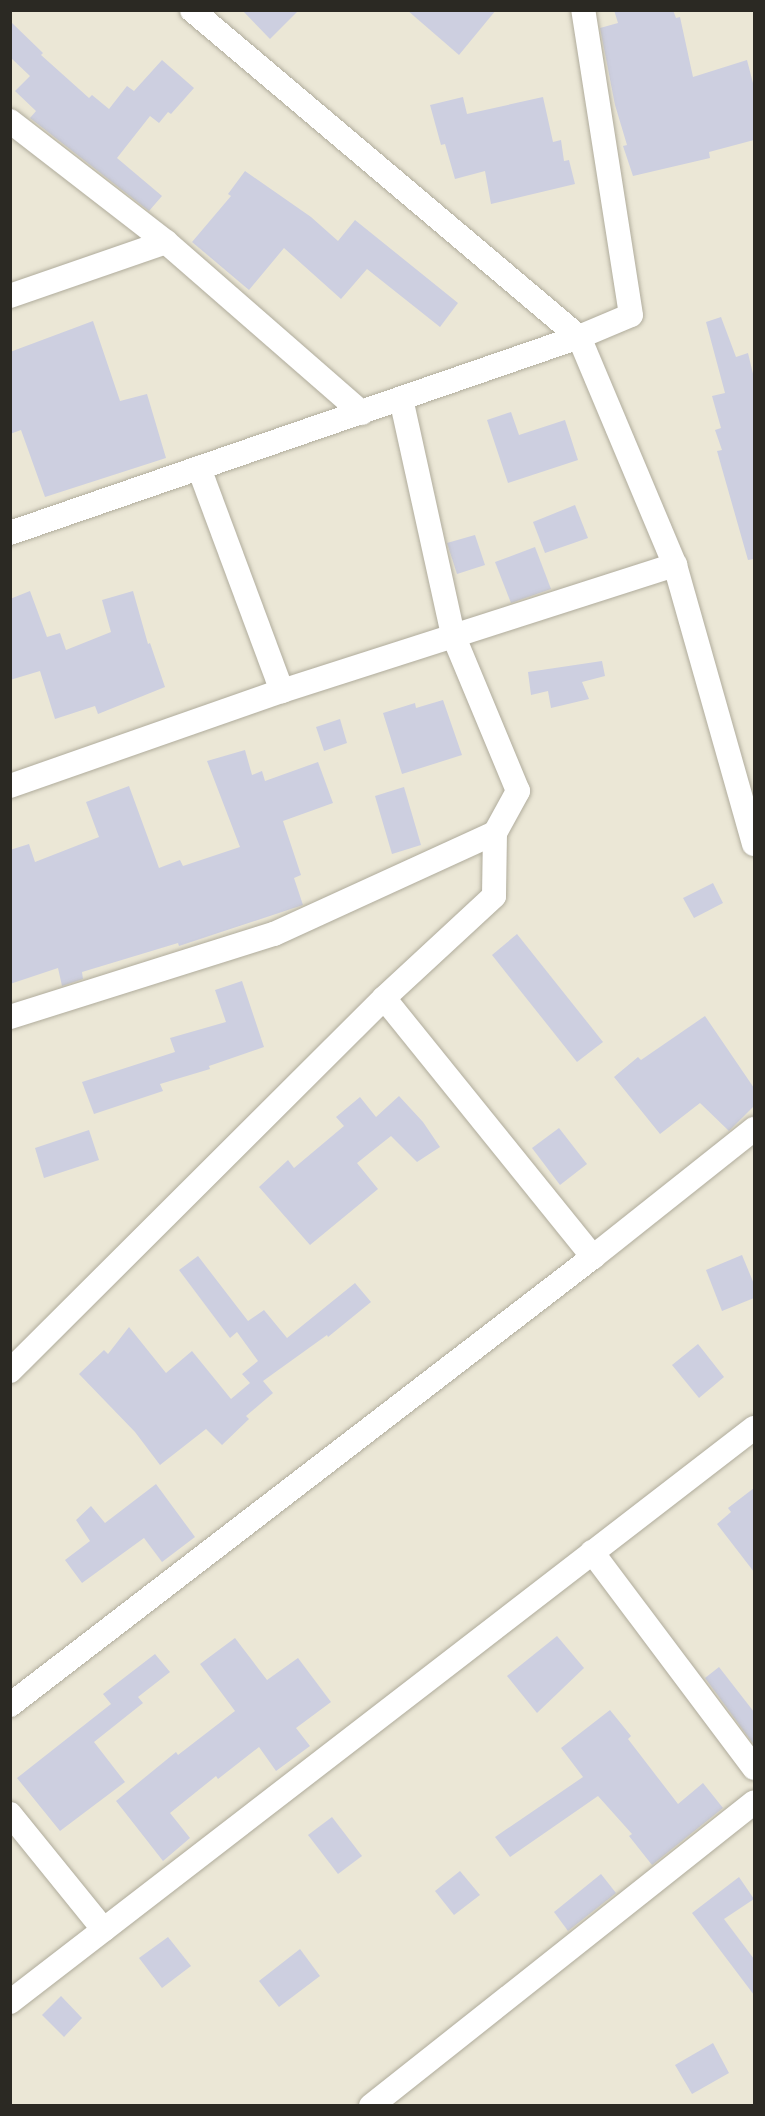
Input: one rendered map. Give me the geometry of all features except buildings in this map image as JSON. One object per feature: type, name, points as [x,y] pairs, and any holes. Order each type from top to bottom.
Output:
[{"type":"street","points":[[192,10],[579,337],[675,565],[754,844]]},
{"type":"street","points":[[10,533],[579,337],[631,315],[583,10]]},
{"type":"street","points":[[10,121],[166,242],[362,412]]},
{"type":"street","points":[[10,296],[166,242]]},
{"type":"street","points":[[10,1371],[384,998],[494,896],[495,833],[518,791],[453,635],[401,399]]},
{"type":"street","points":[[200,468],[282,691]]},
{"type":"street","points":[[10,786],[282,691],[675,565]]},
{"type":"street","points":[[10,1017],[274,934],[495,833]]},
{"type":"street","points":[[384,998],[593,1257]]},
{"type":"street","points":[[10,1706],[593,1257],[754,1129]]},
{"type":"street","points":[[10,2002],[754,1428]]},
{"type":"street","points":[[592,1551],[754,1768]]},
{"type":"street","points":[[371,2106],[754,1802]]},
{"type":"street","points":[[10,1814],[104,1930]]}]
